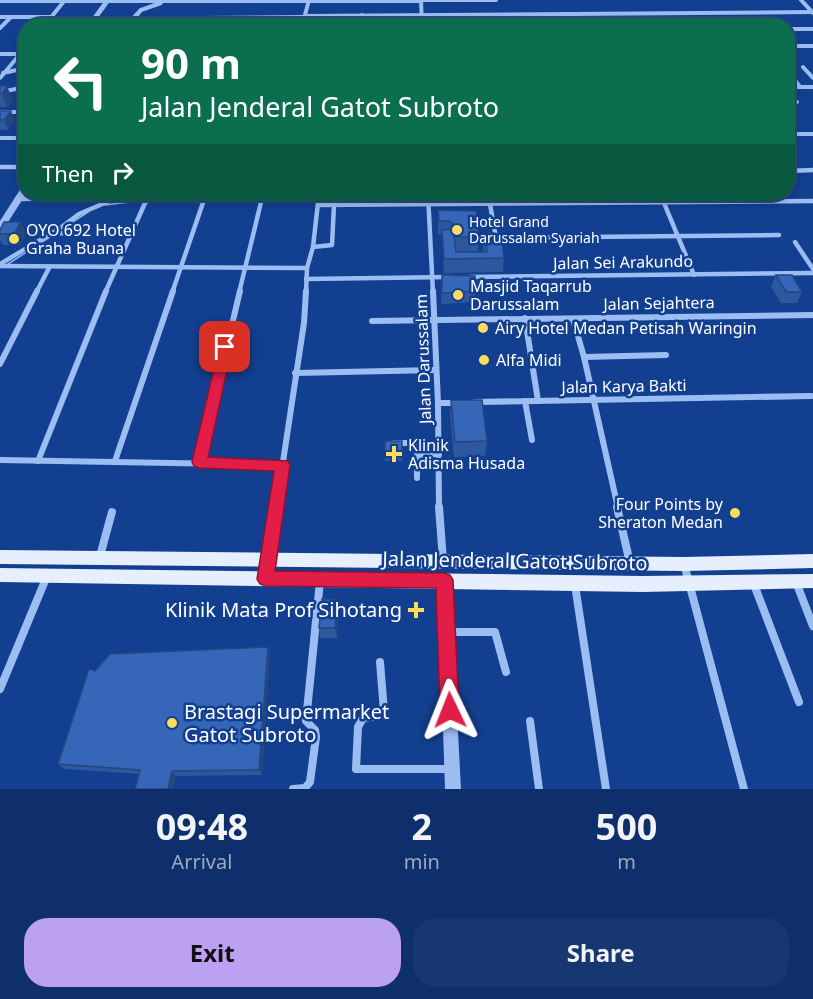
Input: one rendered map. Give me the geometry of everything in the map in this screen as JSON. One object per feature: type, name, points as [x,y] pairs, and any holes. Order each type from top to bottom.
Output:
[{"type":"main road","name":"Jalan Jenderal Gatot Subroto","points":[[0,557],[684,564],[813,561]]},
{"type":"main road","points":[[47,576],[54,558]]},
{"type":"main road","points":[[443,560],[444,580]]},
{"type":"main road","name":"Jalan Jenderal Gatot Subroto","points":[[0,575],[575,583],[805,581]]},
{"type":"street","points":[[421,0],[422,15]]},
{"type":"street","points":[[0,1],[496,0]]},
{"type":"street","points":[[801,0],[813,12]]},
{"type":"street","points":[[0,17],[51,17],[65,1]]},
{"type":"street","points":[[95,18],[108,1]]},
{"type":"street","points":[[133,18],[141,10],[165,1]]},
{"type":"street","points":[[305,16],[309,1]]},
{"type":"street","points":[[133,18],[813,12]]},
{"type":"street","points":[[576,14],[578,18]]},
{"type":"street","points":[[0,28],[11,17]]},
{"type":"street","points":[[795,29],[813,29]]},
{"type":"street","points":[[795,46],[813,46]]},
{"type":"street","points":[[0,54],[18,54]]},
{"type":"street","points":[[0,78],[18,56]]},
{"type":"street","points":[[803,68],[813,78]]},
{"type":"street","points":[[2,73],[18,70]]},
{"type":"street","points":[[795,80],[800,87]]},
{"type":"street","points":[[795,87],[813,87]]},
{"type":"street","points":[[0,92],[18,89]]},
{"type":"street","points":[[0,112],[18,112]]},
{"type":"street","points":[[795,134],[813,134]]},
{"type":"street","points":[[0,138],[18,138]]},
{"type":"street","points":[[0,167],[18,167]]},
{"type":"street","points":[[795,171],[813,170]]},
{"type":"street","points":[[0,228],[18,199]]},
{"type":"street","points":[[0,272],[4,266],[84,211],[109,201]]},
{"type":"street","points":[[38,461],[145,201]]},
{"type":"street","points":[[114,461],[204,201]]},
{"type":"street","points":[[199,462],[261,201]]},
{"type":"street","points":[[266,579],[304,323],[307,268],[318,201]]},
{"type":"street","name":"Jalan Darussalam","points":[[429,201],[438,403],[439,506],[443,560]]},
{"type":"street","points":[[318,205],[813,201]]},
{"type":"street","points":[[664,203],[694,275]]},
{"type":"street","points":[[490,204],[496,238]]},
{"type":"street","points":[[312,247],[332,245],[334,205]]},
{"type":"street","points":[[54,233],[88,234]]},
{"type":"street","points":[[482,238],[779,235]]},
{"type":"street","points":[[431,239],[440,239]]},
{"type":"street","points":[[795,242],[813,271]]},
{"type":"street","points":[[4,266],[307,268]]},
{"type":"street","points":[[0,364],[49,268]]},
{"type":"street","name":"Jalan Sei Arakundo","points":[[306,279],[694,275],[813,271]]},
{"type":"street","name":"Jalan Sejahtera","points":[[372,321],[435,318],[573,319],[813,315]]},
{"type":"street","points":[[525,318],[538,401]]},
{"type":"street","points":[[573,319],[584,357],[630,563]]},
{"type":"street","points":[[584,357],[666,355]]},
{"type":"street","points":[[295,373],[436,370]]},
{"type":"street","name":"Jalan Karya Bakti","points":[[438,403],[811,396]]},
{"type":"street","points":[[525,401],[532,440]]},
{"type":"street","points":[[385,443],[439,443]]},
{"type":"street","points":[[417,478],[417,455],[439,454]]},
{"type":"street","points":[[0,460],[282,465]]},
{"type":"street","points":[[100,557],[112,512]]},
{"type":"street","points":[[684,564],[744,789]]},
{"type":"street","points":[[0,689],[47,576]]},
{"type":"street","points":[[293,789],[305,788],[310,782],[313,760],[315,730],[306,721],[320,580]]},
{"type":"street","points":[[444,580],[453,789]]},
{"type":"street","points":[[805,581],[813,626]]},
{"type":"street","points":[[753,582],[799,702]]},
{"type":"street","points":[[575,583],[606,789]]},
{"type":"street","points":[[446,632],[495,632],[506,672]]},
{"type":"street","points":[[380,662],[384,712],[380,716],[363,718],[358,727],[356,769],[452,769]]},
{"type":"street","points":[[530,721],[539,789]]},
{"type":"building","points":[[0,86],[7,86],[2,94],[0,94]]},
{"type":"building","points":[[0,111],[11,111],[4,120],[0,120]]},
{"type":"building","points":[[438,210],[476,211],[479,237],[454,237],[456,252],[487,252],[485,233],[493,233],[495,241],[502,241],[504,258],[444,259],[442,230],[451,229],[454,225],[450,221],[439,221]]},
{"type":"building","points":[[4,222],[21,222],[14,234],[0,234]]},
{"type":"building","points":[[442,275],[475,276],[476,291],[442,293]]},
{"type":"building","points":[[776,275],[792,275],[802,292],[786,292]]},
{"type":"building","points":[[451,400],[482,400],[487,441],[455,442]]},
{"type":"building","points":[[385,441],[402,441],[402,454],[385,454]]},
{"type":"building","points":[[322,599],[337,599],[335,628],[319,628]]},
{"type":"building","name":"Brastagi Supermarket Gatot Subroto","points":[[268,647],[259,770],[172,771],[168,789],[135,789],[140,770],[58,764],[89,669],[95,671],[110,654]]},
{"type":"waterway","points":[[132,18],[140,9]]},
{"type":"waterway","points":[[105,205],[139,201]]},
{"type":"waterway","points":[[68,225],[88,212]]},
{"type":"waterway","points":[[8,264],[53,235]]},
{"type":"place","name":"Hotel Grand Darussalam Syariah","points":[[457,230]]},
{"type":"place","name":"OYO 692 Hotel Graha Buana","points":[[14,239]]},
{"type":"place","name":"Masjid Taqarrub Darussalam","points":[[458,295]]},
{"type":"place","name":"Airy Hotel Medan Petisah Waringin","points":[[483,328]]},
{"type":"place","name":"Alfa Midi","points":[[484,360]]},
{"type":"place","name":"Klinik Adisma Husada","points":[[394,454]]},
{"type":"place","name":"Four Points by Sheraton Medan","points":[[735,513]]},
{"type":"place","name":"Klinik Mata Prof Sihotang","points":[[416,610]]},
{"type":"place","name":"Brastagi Supermarket Gatot Subroto","points":[[172,723]]},
{"type":"route","points":[[225,347],[199,462],[282,465],[266,579],[444,580],[450,710]]}]
